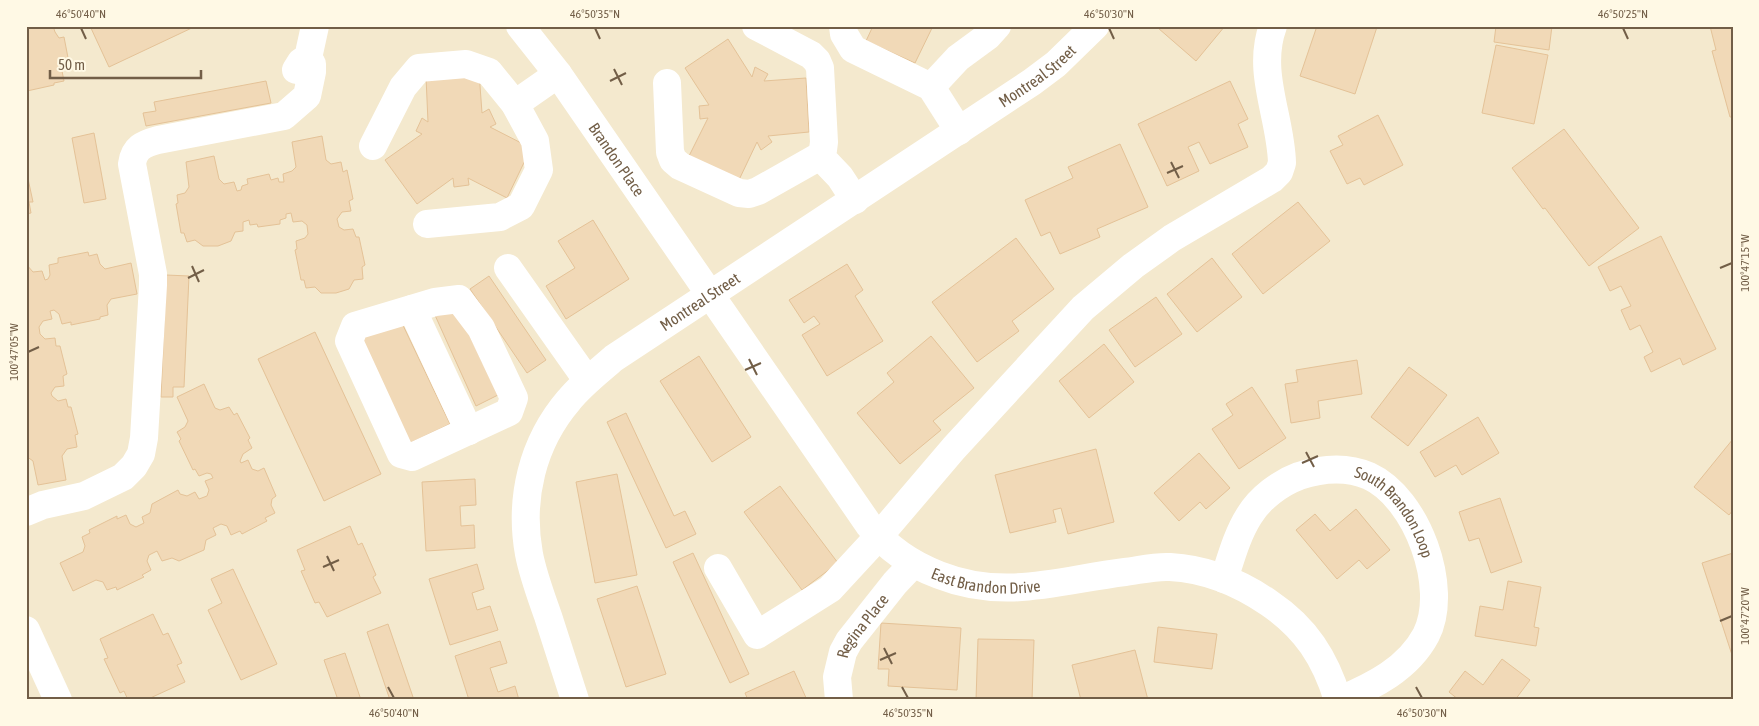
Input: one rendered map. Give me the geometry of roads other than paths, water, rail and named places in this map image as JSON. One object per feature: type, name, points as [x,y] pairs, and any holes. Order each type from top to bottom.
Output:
[{"type":"street","points":[[26,533],[50,521],[84,496],[123,477],[134,466],[141,454],[144,438],[153,279],[132,164],[135,151],[140,146],[158,140],[278,118],[290,112],[307,96],[312,72],[312,64],[308,58],[315,26]]},
{"type":"street","name":"Brandon Place","points":[[520,26],[558,74],[710,294]]},
{"type":"street","points":[[667,83],[670,152],[673,160],[680,166],[739,193],[749,194],[758,191],[820,156],[824,142],[820,68],[817,61],[812,55],[756,26]]},
{"type":"street","points":[[843,26],[844,34],[853,49],[931,87],[959,131]]},
{"type":"street","points":[[931,87],[958,58],[988,36],[996,26]]},
{"type":"street","name":"Montreal Street","points":[[575,700],[536,580],[529,554],[526,530],[526,504],[530,474],[539,448],[568,401],[587,380],[614,358],[1032,82],[1056,64],[1096,26]]},
{"type":"street","points":[[718,568],[757,635],[830,589],[954,448],[1083,308],[1133,266],[1172,238],[1272,179],[1279,172],[1282,163],[1266,70],[1268,42],[1273,26]]},
{"type":"street","points":[[373,146],[403,87],[419,68],[466,64],[489,72],[515,104],[535,141],[540,170],[521,206],[500,217],[427,224]]},
{"type":"street","points":[[515,104],[558,74]]},
{"type":"street","points":[[820,156],[840,177],[855,200]]},
{"type":"street","points":[[508,268],[587,380]]},
{"type":"street","name":"East Brandon Drive","points":[[710,294],[878,536],[900,556],[913,564],[953,581],[997,588],[1038,586],[1113,573],[1169,567],[1196,571],[1224,579],[1260,597],[1294,623],[1323,660],[1339,700]]},
{"type":"street","points":[[459,299],[481,328],[514,398],[509,412],[412,457],[401,454],[349,341],[356,326],[435,302],[459,299]]},
{"type":"street","points":[[412,309],[469,431]]},
{"type":"street","points":[[509,412],[547,433]]},
{"type":"street","name":"South Brandon Loop","points":[[1224,579],[1240,534],[1250,515],[1262,500],[1293,478],[1331,468],[1352,470],[1370,477],[1387,488],[1415,524],[1425,547],[1432,569],[1435,595],[1433,617],[1425,636],[1397,669],[1374,685],[1339,700]]},
{"type":"street","points":[[26,512],[43,505],[84,496]]},
{"type":"street","name":"Regina Place","points":[[839,700],[838,677],[843,652],[866,619],[913,564]]},
{"type":"street","points":[[26,630],[58,700]]}]
